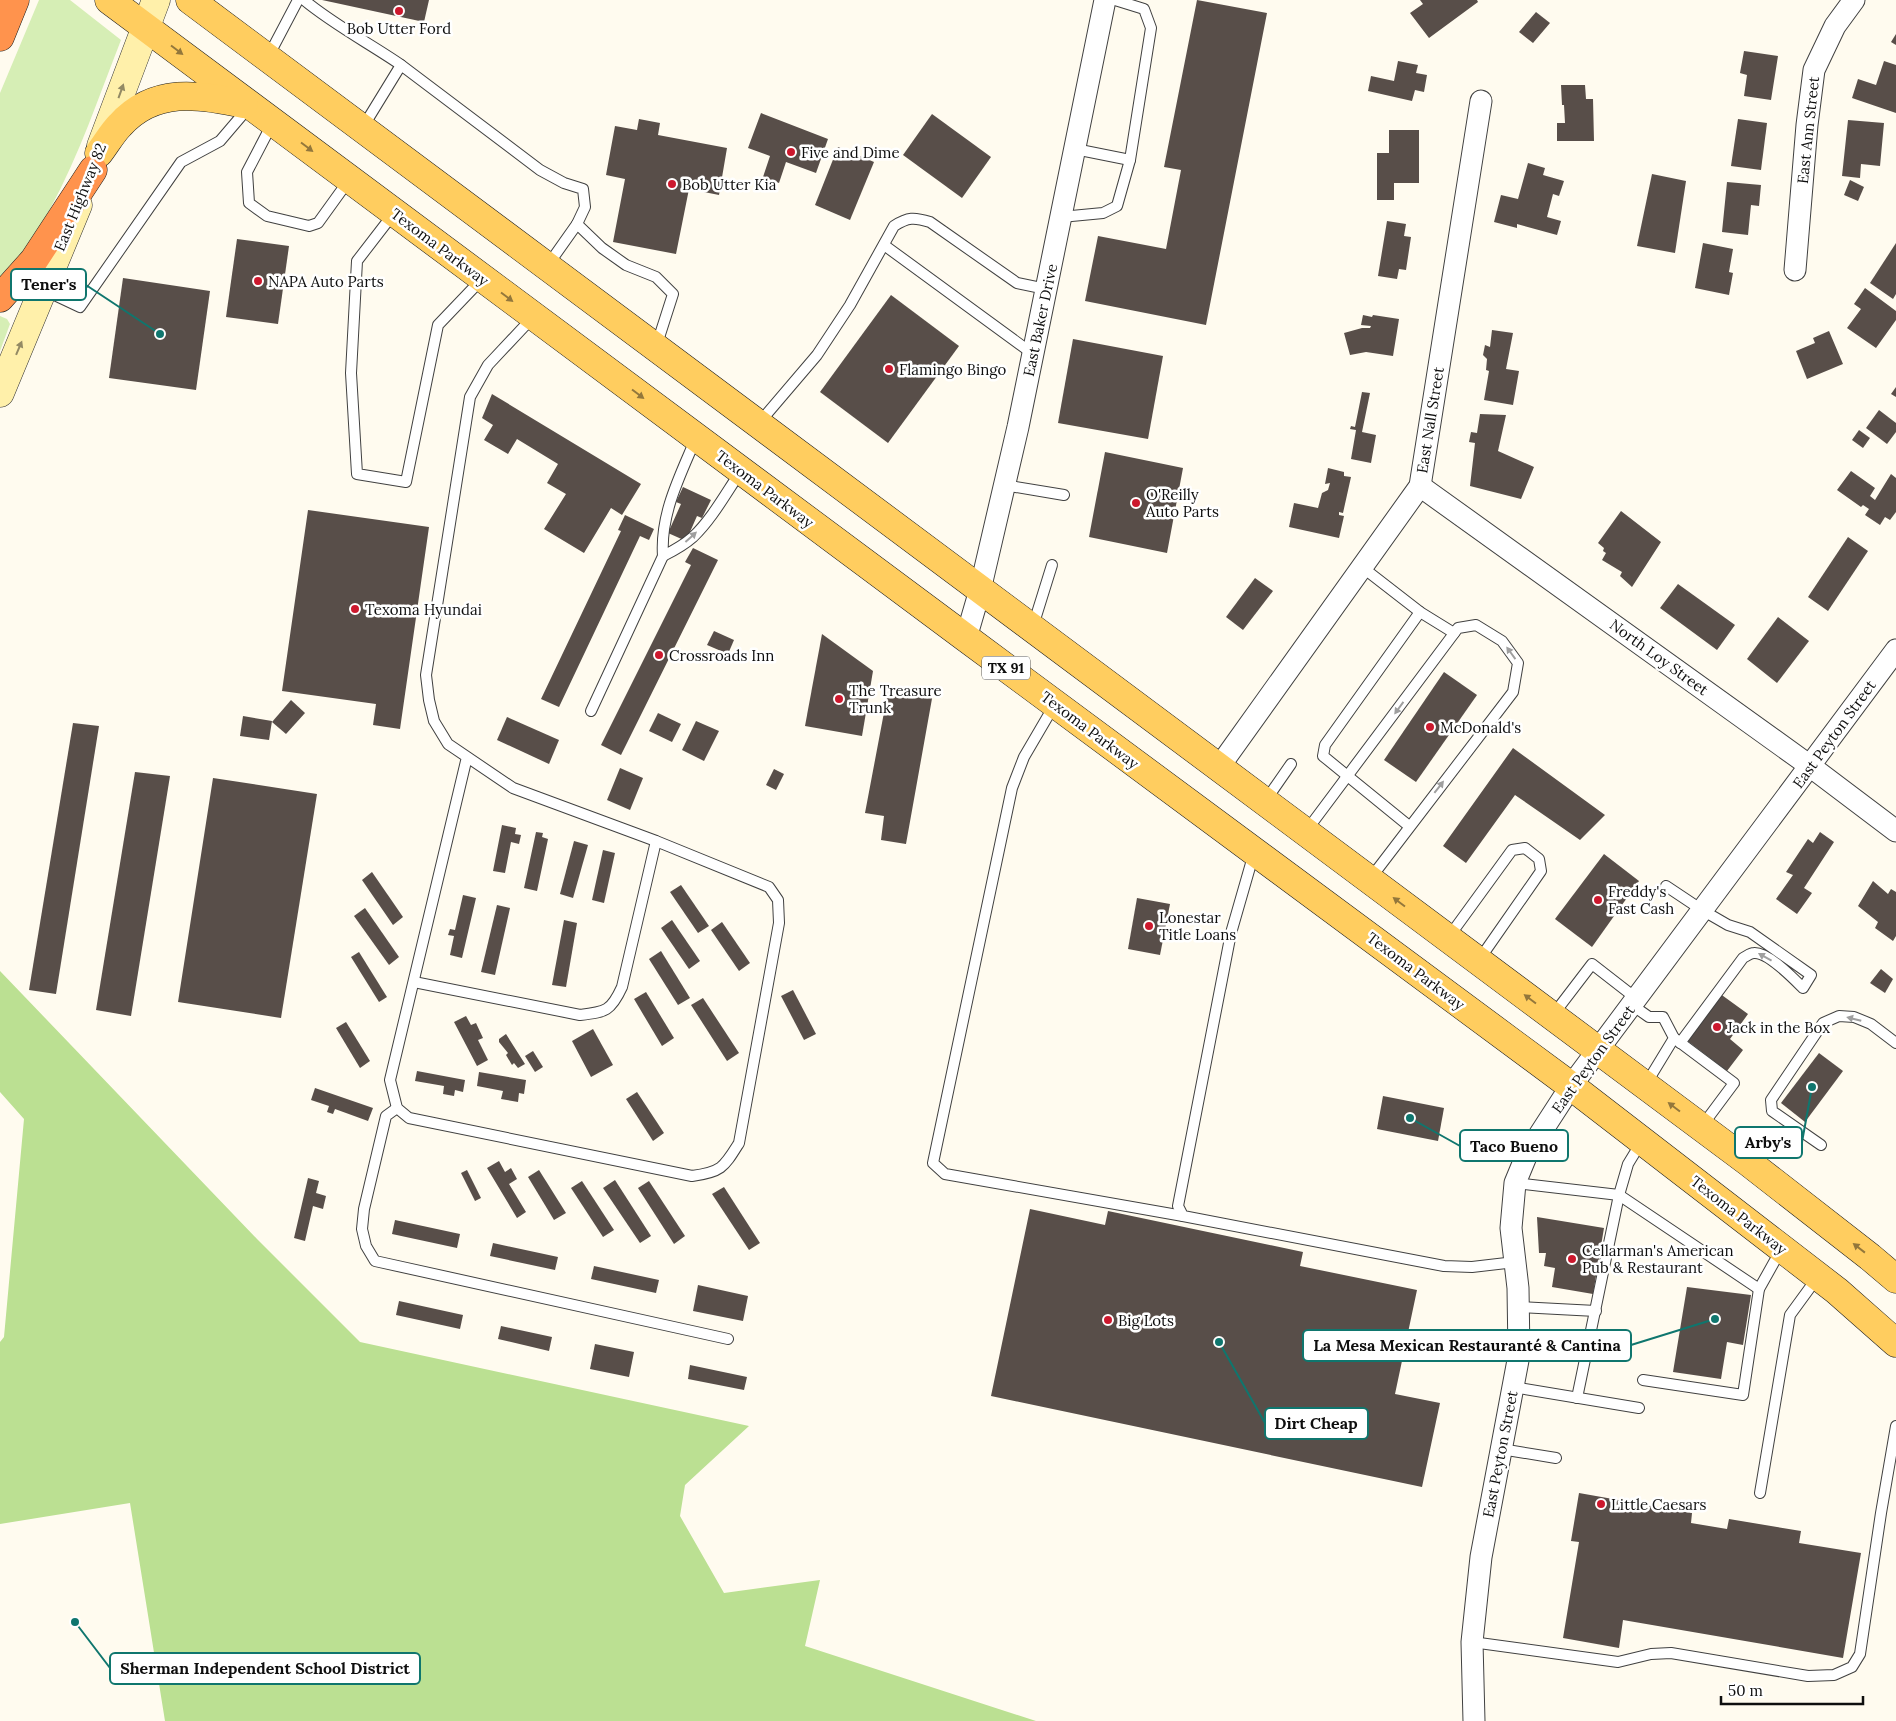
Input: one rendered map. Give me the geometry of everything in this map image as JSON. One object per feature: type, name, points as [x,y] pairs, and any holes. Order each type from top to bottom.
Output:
[{"type":"highway","points":[[2,33],[14,0]]},
{"type":"highway","points":[[0,298],[34,260],[96,161]]},
{"type":"main road","name":"Texoma Parkway","points":[[110,0],[741,471],[1571,1086],[1818,1276],[1896,1343]]},
{"type":"main road","name":"East Highway 82","points":[[0,393],[96,161],[156,0]]},
{"type":"main road","points":[[190,0],[1553,1016],[1701,1127],[1896,1279]]},
{"type":"main road","points":[[220,0],[240,37]]},
{"type":"main road","points":[[96,161],[120,124],[141,107],[162,98],[188,95],[217,98],[251,105]]},
{"type":"street","name":"East Baker Drive","points":[[966,638],[980,590],[1033,354],[1105,0]]},
{"type":"street","name":"East Ann Street","points":[[1795,270],[1807,126],[1814,70],[1836,26],[1854,0]]},
{"type":"street","name":"East Nall Street","points":[[1219,768],[1420,486],[1481,101]]},
{"type":"street","name":"North Loy Street","points":[[1420,486],[1810,766],[1896,831]]},
{"type":"street","name":"East Peyton Street","points":[[1474,1721],[1472,1642],[1481,1557],[1519,1355],[1518,1307],[1511,1228],[1516,1184],[1527,1154],[1571,1086],[1896,650]]},
{"type":"lane","points":[[268,58],[298,0]]},
{"type":"lane","points":[[304,0],[327,19],[369,43],[401,65],[540,170],[564,183],[583,190],[586,207],[577,224],[547,266]]},
{"type":"lane","points":[[1061,217],[1103,213],[1117,206],[1130,160],[1152,28],[1144,8],[1115,0]]},
{"type":"lane","points":[[362,128],[401,65]]},
{"type":"lane","points":[[43,290],[80,307],[181,162],[220,141],[251,105]]},
{"type":"lane","points":[[273,122],[247,172],[249,203],[267,216],[309,226],[318,223],[350,179]]},
{"type":"lane","points":[[1075,149],[1130,160]]},
{"type":"lane","points":[[395,213],[357,261],[351,373],[357,474],[406,482],[438,325],[483,278]]},
{"type":"lane","points":[[758,424],[817,355],[850,305],[894,226],[904,220],[917,218],[930,222],[1017,283],[1046,289]]},
{"type":"lane","points":[[577,224],[602,248],[626,265],[656,278],[673,294],[656,348]]},
{"type":"lane","points":[[884,245],[1033,354]]},
{"type":"lane","points":[[468,757],[390,1080],[397,1108],[409,1118],[692,1176],[712,1174],[726,1163],[739,1143],[779,923],[778,900],[769,887],[656,841],[513,788],[468,757],[448,744],[434,721],[429,700],[426,675],[470,397],[488,365],[534,316]]},
{"type":"lane","points":[[591,711],[663,556],[662,541],[666,528],[668,506],[696,437]]},
{"type":"lane","points":[[663,556],[692,537],[708,519],[741,471]]},
{"type":"lane","points":[[1004,485],[1064,495]]},
{"type":"lane","points":[[1032,628],[1052,565]]},
{"type":"lane","points":[[1362,567],[1420,612],[1454,633]]},
{"type":"lane","points":[[1409,826],[1323,756],[1325,745],[1420,612]]},
{"type":"lane","points":[[1306,832],[1458,628],[1476,625],[1502,640],[1518,663],[1513,692],[1369,879]]},
{"type":"lane","points":[[1055,704],[1024,756],[1012,788],[933,1163],[945,1174],[1183,1216],[1444,1266],[1472,1267],[1515,1262]]},
{"type":"lane","points":[[1265,802],[1291,764]]},
{"type":"lane","points":[[414,982],[580,1015],[602,1012],[615,1003],[622,987],[656,841]]},
{"type":"lane","points":[[1448,938],[1512,850],[1525,848],[1539,859],[1541,871],[1478,961]]},
{"type":"lane","points":[[1183,1216],[1178,1206],[1179,1196],[1232,933],[1254,852]]},
{"type":"lane","points":[[1645,1085],[1677,1040],[1743,958],[1752,953],[1761,954],[1776,963],[1803,988],[1811,975],[1750,932],[1728,925],[1666,886]]},
{"type":"lane","points":[[1553,1016],[1592,964],[1649,1017],[1663,1017],[1677,1040],[1734,1083],[1701,1127]]},
{"type":"lane","points":[[1821,1145],[1772,1111],[1771,1100],[1823,1023],[1839,1016],[1854,1018],[1871,1024],[1896,1043]]},
{"type":"lane","points":[[397,1108],[386,1116],[364,1209],[362,1229],[366,1246],[376,1261],[728,1339]]},
{"type":"lane","points":[[1577,1398],[1619,1195],[1628,1164],[1642,1140]]},
{"type":"lane","points":[[1516,1184],[1619,1195],[1759,1289]]},
{"type":"lane","points":[[1643,1380],[1742,1395],[1759,1289],[1782,1248]]},
{"type":"lane","points":[[1760,1493],[1790,1315],[1818,1276]]},
{"type":"lane","points":[[1518,1307],[1596,1311]]},
{"type":"lane","points":[[1513,1387],[1639,1408]]},
{"type":"lane","points":[[1472,1642],[1618,1662],[1651,1654],[1671,1652],[1808,1676],[1834,1675],[1852,1666],[1860,1654],[1896,1426]]},
{"type":"lane","points":[[1501,1449],[1556,1458]]},
{"type":"green space","points":[[39,0],[70,0],[121,40],[88,126],[50,209],[27,246],[0,282],[0,93]]},
{"type":"green space","points":[[0,316],[7,319],[10,324],[0,351]]},
{"type":"green space","points":[[0,971],[257,1239],[360,1342],[749,1426],[685,1485],[680,1516],[724,1593],[820,1580],[805,1646],[1036,1721],[165,1721],[130,1503],[0,1524],[0,1342],[4,1337],[24,1119],[0,1092]]},
{"type":"building","name":"Bob Utter Ford","points":[[322,0],[429,0],[424,22]]},
{"type":"building","points":[[1197,0],[1267,13],[1206,325],[1085,301],[1098,236],[1166,249],[1181,170],[1164,167]]},
{"type":"building","points":[[1420,0],[1477,0],[1478,2],[1429,38],[1410,13],[1423,4]]},
{"type":"building","points":[[1536,12],[1550,23],[1533,43],[1519,32]]},
{"type":"building","points":[[1896,34],[1896,45],[1891,42]]},
{"type":"building","points":[[1744,51],[1778,56],[1771,100],[1744,96],[1747,75],[1740,73]]},
{"type":"building","points":[[1398,61],[1418,65],[1416,73],[1427,75],[1424,92],[1415,90],[1412,101],[1368,91],[1371,76],[1394,81]]},
{"type":"building","points":[[1884,61],[1896,65],[1896,113],[1852,98],[1858,79],[1876,85]]},
{"type":"building","points":[[1561,85],[1585,85],[1586,99],[1593,99],[1594,141],[1557,141],[1557,123],[1565,123]]},
{"type":"building","name":"Five and Dime","points":[[761,113],[828,139],[816,173],[786,162],[779,183],[763,177],[770,156],[748,148]]},
{"type":"building","points":[[932,114],[991,157],[962,198],[903,155]]},
{"type":"building","name":"Bob Utter Kia","points":[[639,119],[660,123],[658,135],[727,148],[719,195],[689,189],[676,254],[613,242],[625,179],[606,175],[615,126],[637,130]]},
{"type":"building","points":[[1738,119],[1767,123],[1761,170],[1731,166]]},
{"type":"building","points":[[1848,120],[1884,123],[1880,166],[1861,164],[1860,178],[1842,176]]},
{"type":"building","points":[[1389,130],[1419,130],[1419,183],[1394,183],[1394,200],[1377,200],[1377,153],[1389,153]]},
{"type":"building","points":[[838,147],[874,162],[850,220],[815,205]]},
{"type":"building","points":[[1528,163],[1545,168],[1543,175],[1564,181],[1559,196],[1553,194],[1547,217],[1561,221],[1557,235],[1517,224],[1517,228],[1494,222],[1501,195],[1518,199]]},
{"type":"building","points":[[1652,174],[1686,181],[1675,253],[1637,246]]},
{"type":"building","points":[[1850,180],[1864,187],[1858,201],[1844,195]]},
{"type":"building","points":[[1727,182],[1761,185],[1759,206],[1751,205],[1748,235],[1722,232]]},
{"type":"building","points":[[1387,221],[1406,224],[1404,236],[1411,237],[1406,270],[1399,269],[1397,279],[1378,276]]},
{"type":"building","name":"NAPA Auto Parts","points":[[237,239],[289,246],[278,324],[226,317]]},
{"type":"building","points":[[1703,243],[1733,249],[1729,272],[1733,273],[1729,295],[1695,288]]},
{"type":"building","points":[[1896,243],[1896,294],[1893,299],[1870,283]]},
{"type":"building","points":[[123,278],[210,291],[196,390],[109,378]]},
{"type":"building","points":[[1865,288],[1896,311],[1896,320],[1876,348],[1847,328],[1861,309],[1854,304]]},
{"type":"building","name":"Flamingo Bingo","points":[[891,295],[959,346],[888,443],[820,392]]},
{"type":"building","points":[[1363,315],[1399,319],[1393,356],[1366,352],[1350,355],[1344,333],[1362,328],[1370,328],[1371,326],[1361,325]]},
{"type":"building","points":[[1492,330],[1513,333],[1506,369],[1519,371],[1513,405],[1484,400],[1489,371],[1486,370],[1487,359],[1483,355],[1485,345],[1490,347]]},
{"type":"building","points":[[1829,331],[1843,364],[1807,379],[1796,351],[1815,343],[1813,338]]},
{"type":"building","points":[[1073,339],[1163,356],[1148,439],[1058,423]]},
{"type":"building","points":[[1896,387],[1896,397],[1891,394]]},
{"type":"building","points":[[1362,392],[1370,393],[1362,432],[1376,435],[1371,463],[1351,459],[1356,430],[1350,429],[1351,426],[1355,427]]},
{"type":"building","points":[[492,394],[641,484],[622,515],[611,508],[584,553],[544,529],[566,494],[547,483],[558,464],[517,439],[508,454],[484,440],[493,425],[482,418]]},
{"type":"building","points":[[1879,410],[1896,423],[1896,432],[1887,444],[1866,428]]},
{"type":"building","points":[[1480,414],[1506,415],[1498,451],[1534,467],[1521,499],[1470,486],[1475,443],[1469,442],[1471,432],[1477,433]]},
{"type":"building","points":[[1859,430],[1870,438],[1863,448],[1852,440]]},
{"type":"building","name":"O'Reilly Auto Parts","points":[[1105,452],[1183,468],[1167,553],[1089,537]]},
{"type":"building","points":[[1328,468],[1344,472],[1344,476],[1351,477],[1343,513],[1339,512],[1339,515],[1344,516],[1339,538],[1289,527],[1294,503],[1318,508],[1322,493],[1328,490],[1330,483],[1325,484]]},
{"type":"building","points":[[1851,471],[1875,488],[1870,496],[1875,500],[1891,474],[1896,478],[1896,512],[1890,520],[1885,517],[1880,525],[1865,515],[1869,509],[1863,505],[1861,507],[1837,490]]},
{"type":"building","points":[[683,487],[711,500],[702,518],[697,516],[686,541],[668,533],[681,504],[676,502]]},
{"type":"building","name":"Texoma Hyundai","points":[[308,510],[429,527],[400,729],[373,725],[376,704],[282,691]]},
{"type":"building","points":[[1621,511],[1661,542],[1632,587],[1620,576],[1622,572],[1602,560],[1606,553],[1603,551],[1604,548],[1598,543]]},
{"type":"building","points":[[625,515],[654,529],[649,540],[640,536],[559,707],[541,699],[621,531],[618,530]]},
{"type":"building","points":[[1848,537],[1868,551],[1828,611],[1808,597]]},
{"type":"building","name":"Crossroads Inn","points":[[693,548],[718,560],[621,755],[601,745],[691,565],[685,562]]},
{"type":"building","points":[[1255,578],[1273,591],[1243,630],[1226,617]]},
{"type":"building","points":[[1678,584],[1735,625],[1717,650],[1660,608]]},
{"type":"building","points":[[1778,617],[1809,641],[1777,683],[1747,659]]},
{"type":"building","points":[[714,631],[734,640],[728,654],[707,645]]},
{"type":"building","name":"The Treasure Trunk","points":[[822,634],[873,671],[862,736],[805,726]]},
{"type":"building","name":"McDonald's","points":[[1444,672],[1477,695],[1416,782],[1384,760]]},
{"type":"building","points":[[889,686],[933,693],[906,844],[881,840],[884,816],[865,813]]},
{"type":"building","points":[[291,700],[305,713],[286,734],[272,722]]},
{"type":"building","points":[[658,713],[681,724],[672,742],[649,731]]},
{"type":"building","points":[[243,716],[272,721],[269,740],[240,736]]},
{"type":"building","points":[[507,717],[559,740],[549,764],[497,740]]},
{"type":"building","points":[[696,721],[719,731],[704,761],[682,750]]},
{"type":"building","points":[[73,723],[99,726],[56,994],[29,990]]},
{"type":"building","points":[[1513,748],[1605,815],[1580,840],[1515,795],[1466,863],[1443,846]]},
{"type":"building","points":[[620,768],[643,778],[630,810],[607,800]]},
{"type":"building","points":[[774,769],[784,774],[776,790],[766,785]]},
{"type":"building","points":[[135,772],[170,776],[131,1016],[96,1010]]},
{"type":"building","points":[[213,778],[317,794],[281,1018],[178,1002]]},
{"type":"building","points":[[502,825],[516,828],[515,834],[521,835],[519,844],[511,842],[505,873],[493,871]]},
{"type":"building","points":[[536,832],[543,833],[542,837],[548,839],[537,891],[524,888]]},
{"type":"building","points":[[1820,832],[1834,842],[1804,888],[1812,893],[1797,914],[1776,899],[1793,875],[1786,872],[1808,839],[1813,843]]},
{"type":"building","points":[[574,841],[588,845],[573,898],[560,894]]},
{"type":"building","points":[[603,850],[615,853],[604,903],[592,900]]},
{"type":"building","name":"Freddy's Fast Cash","points":[[1604,854],[1639,881],[1592,947],[1555,919]]},
{"type":"building","points":[[372,872],[403,917],[393,925],[362,880]]},
{"type":"building","points":[[1873,881],[1888,894],[1891,889],[1896,892],[1896,936],[1893,941],[1875,928],[1878,922],[1858,906]]},
{"type":"building","points":[[681,885],[709,926],[698,933],[670,892]]},
{"type":"building","points":[[463,895],[476,898],[462,958],[450,955],[454,936],[448,935],[450,929],[455,930]]},
{"type":"building","name":"Lonestar Title Loans","points":[[1137,898],[1170,904],[1160,955],[1128,949]]},
{"type":"building","points":[[497,905],[510,908],[495,975],[481,972]]},
{"type":"building","points":[[365,908],[399,957],[389,965],[354,916]]},
{"type":"building","points":[[564,920],[577,923],[566,987],[552,985]]},
{"type":"building","points":[[672,920],[700,961],[689,969],[661,928]]},
{"type":"building","points":[[722,922],[750,963],[739,971],[711,930]]},
{"type":"building","points":[[661,951],[690,998],[678,1005],[649,959]]},
{"type":"building","points":[[359,952],[387,997],[379,1002],[351,957]]},
{"type":"building","points":[[1881,969],[1893,979],[1885,993],[1870,983]]},
{"type":"building","points":[[793,990],[816,1034],[804,1040],[781,996]]},
{"type":"building","points":[[646,992],[674,1038],[662,1046],[634,999]]},
{"type":"building","name":"Jack in the Box","points":[[1719,993],[1748,1014],[1730,1039],[1743,1050],[1727,1071],[1685,1039]]},
{"type":"building","points":[[703,998],[739,1053],[727,1061],[691,1005]]},
{"type":"building","points":[[466,1016],[471,1025],[476,1023],[483,1038],[478,1040],[488,1060],[477,1066],[454,1022]]},
{"type":"building","points":[[346,1022],[370,1061],[360,1068],[336,1028]]},
{"type":"building","points":[[593,1029],[613,1065],[591,1077],[572,1041]]},
{"type":"building","points":[[506,1034],[525,1064],[518,1068],[514,1063],[512,1065],[506,1055],[508,1053],[499,1042],[499,1039]]},
{"type":"building","points":[[533,1051],[543,1067],[535,1072],[525,1056]]},
{"type":"building","points":[[1819,1053],[1843,1071],[1805,1122],[1781,1103]]},
{"type":"building","points":[[417,1071],[465,1080],[463,1092],[455,1090],[454,1096],[443,1094],[444,1086],[415,1081]]},
{"type":"building","points":[[479,1072],[526,1080],[524,1094],[519,1093],[518,1102],[501,1099],[503,1091],[477,1086]]},
{"type":"building","points":[[315,1088],[373,1108],[368,1121],[335,1109],[333,1114],[327,1112],[329,1106],[311,1100]]},
{"type":"building","points":[[637,1092],[664,1133],[653,1141],[626,1099]]},
{"type":"building","points":[[1383,1096],[1444,1108],[1438,1141],[1377,1129]]},
{"type":"building","points":[[499,1161],[505,1172],[511,1168],[517,1179],[509,1184],[526,1212],[517,1218],[487,1168]]},
{"type":"building","points":[[467,1170],[481,1198],[475,1201],[461,1173]]},
{"type":"building","points":[[539,1170],[566,1213],[554,1220],[528,1177]]},
{"type":"building","points":[[308,1178],[319,1181],[316,1193],[326,1196],[323,1209],[313,1206],[305,1241],[294,1238]]},
{"type":"building","points":[[615,1180],[651,1236],[640,1243],[603,1188]]},
{"type":"building","points":[[582,1181],[614,1230],[603,1237],[571,1188]]},
{"type":"building","points":[[649,1181],[685,1236],[674,1244],[638,1188]]},
{"type":"building","points":[[724,1187],[760,1243],[749,1250],[712,1194]]},
{"type":"building","points":[[1030,1209],[1105,1225],[1108,1211],[1303,1252],[1300,1266],[1417,1290],[1395,1394],[1440,1403],[1422,1487],[991,1396]]},
{"type":"building","name":"Cellarman's American Pub & Restaurant","points":[[1537,1217],[1604,1228],[1593,1294],[1552,1287],[1555,1268],[1544,1266],[1546,1253],[1539,1253]]},
{"type":"building","points":[[395,1220],[460,1234],[457,1248],[392,1234]]},
{"type":"building","points":[[493,1243],[558,1257],[555,1270],[490,1256]]},
{"type":"building","points":[[594,1266],[659,1280],[656,1293],[591,1279]]},
{"type":"building","points":[[698,1285],[748,1296],[743,1321],[693,1311]]},
{"type":"building","points":[[1687,1287],[1751,1295],[1743,1345],[1727,1342],[1721,1379],[1673,1372]]},
{"type":"building","points":[[399,1301],[463,1315],[460,1329],[396,1315]]},
{"type":"building","points":[[501,1326],[552,1337],[549,1351],[498,1339]]},
{"type":"building","points":[[595,1344],[634,1352],[629,1377],[590,1369]]},
{"type":"building","points":[[690,1365],[747,1377],[744,1390],[688,1379]]},
{"type":"building","points":[[1579,1493],[1692,1513],[1691,1523],[1727,1529],[1729,1519],[1801,1531],[1799,1543],[1861,1553],[1843,1658],[1623,1620],[1619,1648],[1563,1638],[1579,1542],[1571,1541]]},
{"type":"place","name":"Bob Utter Ford","points":[[399,11]]},
{"type":"place","name":"Five and Dime","points":[[791,152]]},
{"type":"place","name":"Bob Utter Kia","points":[[672,184]]},
{"type":"place","name":"NAPA Auto Parts","points":[[258,281]]},
{"type":"place","name":"Tener's","points":[[160,334]]},
{"type":"place","name":"Flamingo Bingo","points":[[889,369]]},
{"type":"place","name":"O'Reilly Auto Parts","points":[[1136,503]]},
{"type":"place","name":"Texoma Hyundai","points":[[355,609]]},
{"type":"place","name":"Crossroads Inn","points":[[659,655]]},
{"type":"place","name":"The Treasure Trunk","points":[[839,699]]},
{"type":"place","name":"McDonald's","points":[[1430,727]]},
{"type":"place","name":"Freddy's Fast Cash","points":[[1598,900]]},
{"type":"place","name":"Lonestar Title Loans","points":[[1149,926]]},
{"type":"place","name":"Jack in the Box","points":[[1717,1027]]},
{"type":"place","name":"Arby's","points":[[1812,1087]]},
{"type":"place","name":"Taco Bueno","points":[[1410,1118]]},
{"type":"place","name":"Cellarman's American Pub & Restaurant","points":[[1572,1259]]},
{"type":"place","name":"La Mesa Mexican Restauranté & Cantina","points":[[1715,1319]]},
{"type":"place","name":"Big Lots","points":[[1108,1320]]},
{"type":"place","name":"Dirt Cheap","points":[[1219,1342]]},
{"type":"place","name":"Little Caesars","points":[[1601,1504]]},
{"type":"place","name":"Sherman Independent School District","points":[[75,1622]]}]
